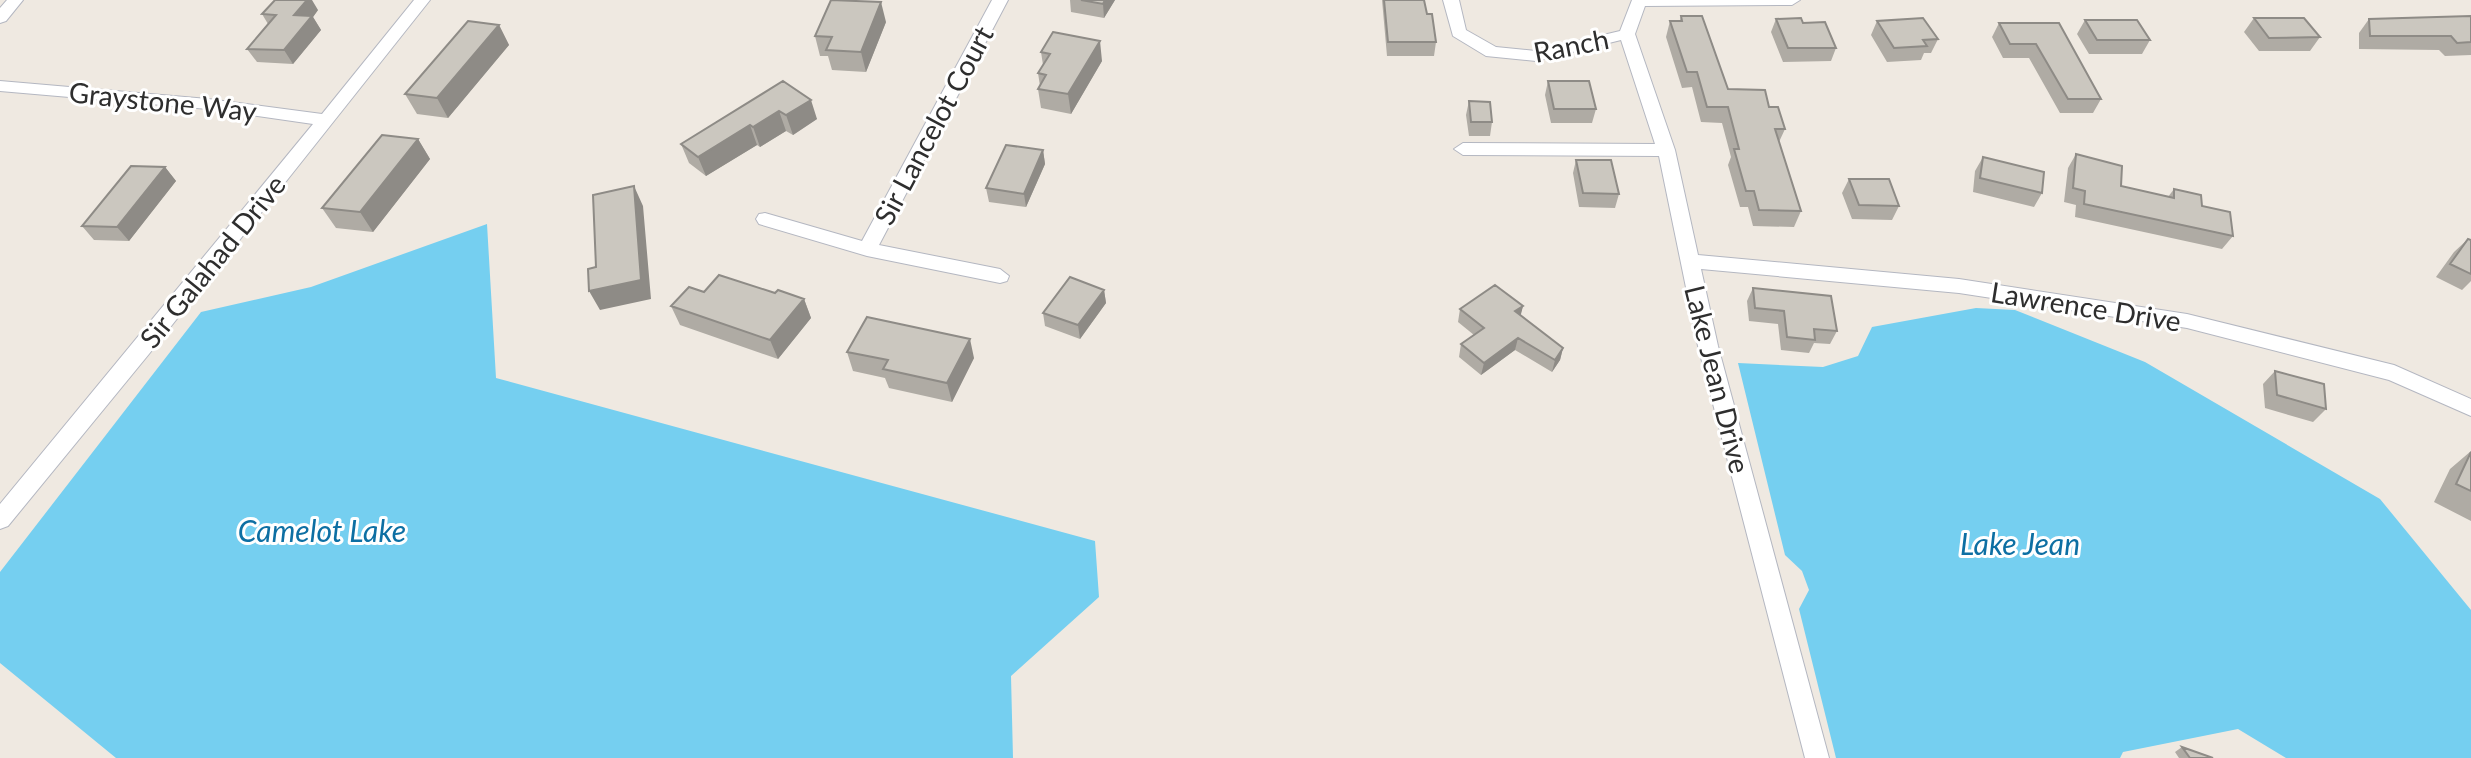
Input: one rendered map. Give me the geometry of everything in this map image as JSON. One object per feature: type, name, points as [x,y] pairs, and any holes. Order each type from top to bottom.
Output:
[{"type":"street","points":[[0,18],[15,0]]},
{"type":"street","name":"Sir Galahad Drive","points":[[0,520],[422,0]]},
{"type":"street","name":"Sir Lancelot Court","points":[[867,249],[1000,0]]},
{"type":"street","name":"Ranch","points":[[1451,0],[1459,33],[1492,52],[1536,56],[1627,34]]},
{"type":"street","points":[[1627,34],[1639,1],[1792,0]]},
{"type":"street","name":"Lake Jean Drive","points":[[1627,34],[1666,150],[1708,346],[1817,758]]},
{"type":"street","name":"Graystone Way","points":[[0,86],[208,104],[326,120]]},
{"type":"street","points":[[1463,149],[1666,150]]},
{"type":"street","points":[[765,219],[867,249],[1000,276]]},
{"type":"street","name":"Lawrence Drive","points":[[1689,261],[1959,286],[2187,321],[2394,373],[2471,408]]},
{"type":"water","name":"Camelot Lake","points":[[487,224],[496,378],[1095,541],[1099,597],[1011,676],[1013,758],[116,758],[0,663],[0,572],[201,312],[311,287]]},
{"type":"water","name":"Lake Jean","points":[[1976,308],[2015,310],[2145,362],[2380,499],[2471,610],[2471,758],[2286,758],[2238,729],[2123,752],[2120,758],[1836,758],[1799,609],[1809,590],[1802,571],[1785,555],[1738,363],[1823,367],[1858,356],[1872,327]]},
{"type":"building","points":[[275,0],[307,0],[294,15],[312,16],[284,50],[247,49],[276,15],[262,14]]},
{"type":"building","points":[[831,0],[881,2],[861,52],[826,50],[832,37],[815,36]]},
{"type":"building","points":[[1081,0],[1105,0],[1103,4]]},
{"type":"building","points":[[1384,0],[1424,0],[1427,14],[1432,14],[1436,42],[1388,42]]},
{"type":"building","points":[[1681,16],[1702,16],[1728,89],[1765,90],[1769,107],[1778,107],[1785,129],[1775,129],[1801,211],[1759,210],[1754,191],[1746,191],[1734,149],[1739,149],[1728,107],[1707,107],[1697,72],[1687,72],[1670,21],[1682,21]]},
{"type":"building","points":[[2471,16],[2471,42],[2457,43],[2451,36],[2370,36],[2369,19]]},
{"type":"building","points":[[1801,18],[1803,23],[1825,22],[1836,48],[1788,48],[1776,19]]},
{"type":"building","points":[[1923,18],[1938,39],[1923,40],[1927,46],[1894,48],[1877,21]]},
{"type":"building","points":[[2254,18],[2304,18],[2320,37],[2269,38]]},
{"type":"building","points":[[2085,20],[2137,20],[2150,40],[2097,40]]},
{"type":"building","points":[[468,21],[499,25],[437,98],[405,94]]},
{"type":"building","points":[[1999,23],[2059,23],[2101,99],[2068,99],[2036,44],[2010,44]]},
{"type":"building","points":[[1053,32],[1100,41],[1068,94],[1038,89],[1046,75],[1038,73],[1050,54],[1041,52]]},
{"type":"building","points":[[783,81],[811,100],[786,115],[779,111],[753,127],[750,125],[698,157],[681,144]]},
{"type":"building","points":[[1548,81],[1589,81],[1596,109],[1554,109]]},
{"type":"building","points":[[1469,101],[1490,102],[1492,122],[1471,122]]},
{"type":"building","points":[[382,135],[418,139],[360,212],[322,208]]},
{"type":"building","points":[[1006,145],[1043,150],[1024,194],[986,188]]},
{"type":"building","points":[[2076,154],[2122,166],[2121,186],[2174,198],[2174,189],[2201,195],[2202,206],[2230,212],[2233,236],[2084,204],[2085,191],[2073,188]]},
{"type":"building","points":[[1983,157],[2044,172],[2042,193],[1980,178]]},
{"type":"building","points":[[1576,160],[1611,160],[1619,194],[1583,193]]},
{"type":"building","points":[[131,166],[165,167],[117,227],[82,226]]},
{"type":"building","points":[[1849,179],[1889,179],[1899,206],[1859,205]]},
{"type":"building","points":[[634,186],[641,280],[589,291],[588,269],[596,267],[593,195]]},
{"type":"building","points":[[2468,239],[2471,240],[2471,274],[2450,264]]},
{"type":"building","points":[[719,275],[804,299],[770,340],[671,306],[689,287],[704,292]]},
{"type":"building","points":[[1070,277],[1104,290],[1078,325],[1043,313]]},
{"type":"building","points":[[1495,285],[1523,306],[1515,311],[1563,348],[1555,360],[1518,338],[1484,363],[1461,344],[1484,328],[1460,309]]},
{"type":"building","points":[[1753,288],[1831,296],[1837,331],[1814,329],[1815,340],[1787,337],[1784,311],[1755,308]]},
{"type":"building","points":[[867,317],[970,339],[947,383],[883,369],[888,360],[847,352]]},
{"type":"building","points":[[2275,371],[2324,384],[2326,409],[2277,395]]},
{"type":"building","points":[[2471,452],[2471,491],[2456,484]]},
{"type":"building","points":[[2182,747],[2213,758],[2190,758]]}]
